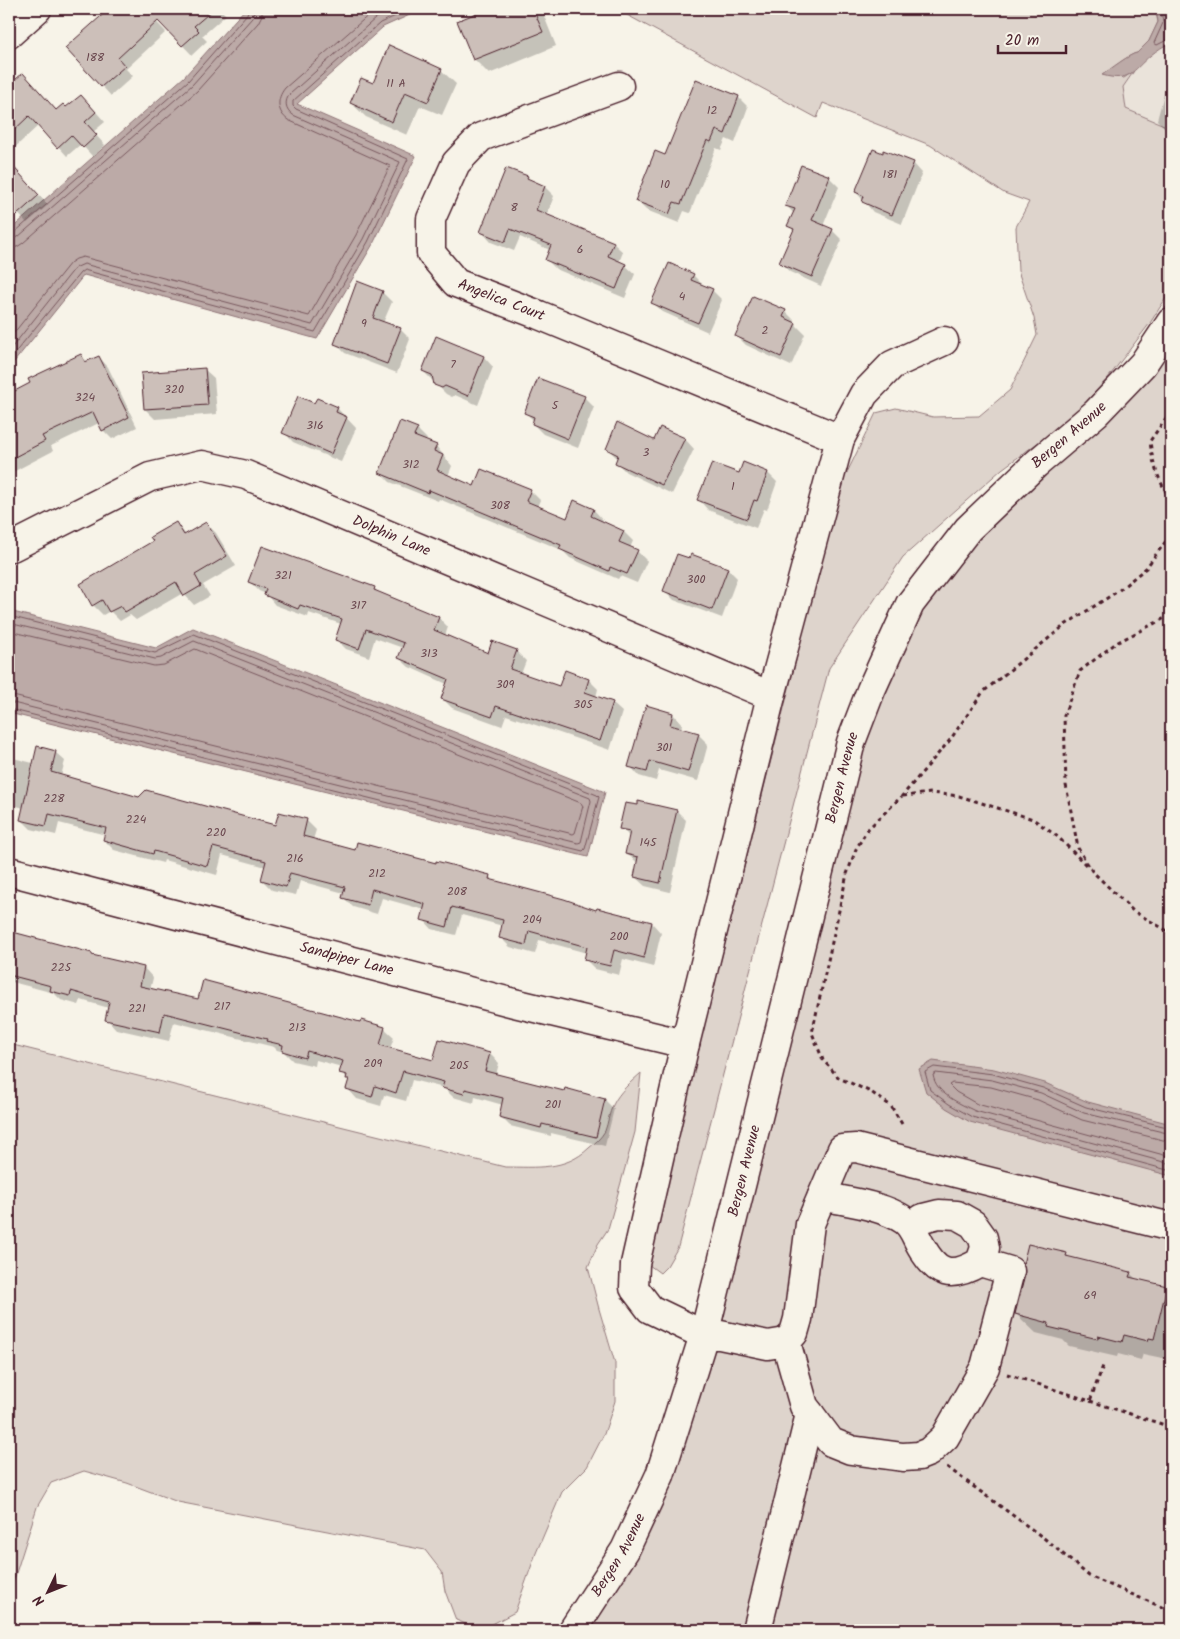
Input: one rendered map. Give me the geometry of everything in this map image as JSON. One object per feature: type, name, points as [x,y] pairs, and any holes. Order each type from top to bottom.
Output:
[{"type":"street","points":[[9,34],[30,11]]},
{"type":"street","name":"Angelica Court","points":[[619,86],[481,137],[456,163],[431,219],[432,253],[456,283],[539,315],[840,439]]},
{"type":"street","name":"Bergen Avenue","points":[[573,1630],[625,1550],[660,1475],[704,1335],[851,742],[871,690],[906,612],[910,604],[968,529],[1036,464],[1096,413],[1143,364],[1171,322]]},
{"type":"street","points":[[944,341],[892,365],[864,394],[840,439],[771,696],[685,1044],[635,1264],[634,1288],[650,1309],[704,1335],[720,1335],[768,1346],[786,1342],[794,1333],[798,1319],[810,1224],[842,1149],[856,1148],[1171,1227]]},
{"type":"street","name":"Dolphin Lane","points":[[12,547],[150,477],[202,465],[246,475],[771,696]]},
{"type":"street","name":"Sandpiper Lane","points":[[9,871],[514,1003],[685,1044]]},
{"type":"street","points":[[822,1196],[889,1212],[906,1221],[933,1264],[948,1273],[966,1270],[980,1262],[985,1248],[983,1238],[973,1224],[957,1215],[939,1214],[923,1218],[911,1227]]},
{"type":"street","points":[[786,1342],[804,1406],[831,1442],[851,1450],[903,1457],[919,1456],[937,1446],[945,1437],[985,1367],[1010,1271],[980,1262]]},
{"type":"street","points":[[757,1630],[810,1414]]},
{"type":"path","points":[[1171,411],[1150,441],[1153,464],[1171,501]]},
{"type":"path","points":[[902,1124],[891,1106],[871,1092],[839,1078],[823,1060],[812,1033],[847,874],[856,849],[868,828],[902,796],[950,740],[983,692],[1065,625],[1118,591],[1146,568],[1166,541],[1171,526]]},
{"type":"path","points":[[1092,871],[1078,848],[1066,785],[1064,715],[1080,670],[1116,643],[1171,615]]},
{"type":"path","points":[[902,796],[931,793],[959,796],[1033,819],[1058,837],[1133,911],[1171,933]]},
{"type":"path","points":[[1090,1401],[1103,1366]]},
{"type":"path","points":[[985,1367],[1171,1427]]},
{"type":"path","points":[[937,1446],[947,1468],[1045,1539],[1089,1576],[1171,1611]]},
{"type":"shaded area","points":[[616,9],[1155,9],[1158,22],[1149,41],[1137,53],[1103,75],[1124,78],[1134,71],[1123,87],[1126,109],[1171,128],[1171,290],[1150,323],[1108,378],[1070,419],[1002,469],[903,557],[829,668],[678,1247],[667,1266],[660,1273],[645,1262],[839,489],[876,413],[896,408],[933,417],[979,416],[1010,390],[1037,335],[1034,318],[1018,271],[1016,227],[1029,202],[1004,193],[930,145],[823,103],[817,118]]},
{"type":"shaded area","points":[[1171,42],[1171,128],[1126,109],[1123,87],[1134,71],[1152,54]]},
{"type":"shaded area","points":[[1171,322],[1171,1630],[573,1630],[660,1475],[851,742],[910,604]]},
{"type":"shaded area","points":[[9,1044],[505,1167],[550,1166],[570,1161],[580,1155],[602,1136],[610,1111],[618,1096],[641,1073],[635,1132],[608,1229],[598,1244],[588,1267],[615,1363],[615,1401],[604,1434],[587,1467],[562,1492],[536,1553],[515,1612],[481,1630],[456,1620],[445,1591],[442,1572],[425,1550],[178,1502],[127,1483],[84,1471],[51,1483],[37,1507],[9,1595]]},
{"type":"water","points":[[245,9],[423,9],[383,27],[297,104],[416,156],[373,244],[317,339],[84,275],[9,366],[9,231],[184,77]]},
{"type":"water","points":[[1156,9],[1171,9],[1171,42],[1153,53],[1130,74],[1119,78],[1102,75],[1137,53],[1149,41],[1158,22]]},
{"type":"water","points":[[9,611],[156,648],[193,628],[605,792],[588,857],[9,713]]},
{"type":"water","points":[[933,1061],[994,1069],[1045,1083],[1088,1102],[1171,1124],[1171,1176],[970,1122],[946,1108],[926,1092],[919,1069]]},
{"type":"building","points":[[109,9],[214,9],[194,26],[199,31],[182,46],[158,21],[118,58],[125,66],[101,87],[65,48]]},
{"type":"building","points":[[487,9],[533,9],[543,32],[473,60],[457,21]]},
{"type":"building","points":[[389,45],[442,69],[428,102],[405,92],[392,122],[350,103],[361,78],[373,83]]},
{"type":"building","points":[[23,73],[56,110],[63,104],[66,107],[81,95],[96,112],[85,122],[97,135],[83,148],[71,135],[57,148],[29,116],[9,135],[9,85]]},
{"type":"building","points":[[696,79],[739,96],[725,134],[716,130],[711,142],[707,140],[681,204],[674,202],[669,214],[635,201],[655,151],[665,155]]},
{"type":"building","points":[[873,149],[883,153],[883,150],[914,162],[892,215],[862,202],[864,196],[855,192]]},
{"type":"building","points":[[9,162],[39,195],[17,215],[9,205]]},
{"type":"building","points":[[801,165],[830,176],[812,220],[833,229],[812,277],[779,263],[794,229],[787,226],[795,209],[785,206]]},
{"type":"building","points":[[506,168],[528,176],[527,178],[545,186],[536,210],[614,242],[608,256],[626,264],[616,289],[545,260],[551,245],[510,229],[505,242],[480,232]]},
{"type":"building","points":[[669,263],[694,274],[691,280],[713,289],[698,323],[651,303]]},
{"type":"building","points":[[357,281],[383,291],[373,318],[401,328],[387,364],[334,344]]},
{"type":"building","points":[[753,296],[786,310],[783,317],[796,323],[781,357],[735,336]]},
{"type":"building","points":[[436,336],[484,356],[468,396],[445,386],[442,388],[434,385],[432,375],[422,371]]},
{"type":"building","points":[[81,354],[85,362],[99,356],[129,417],[102,431],[93,412],[42,436],[45,441],[9,460],[9,394],[30,383],[28,379]]},
{"type":"building","points":[[205,368],[208,405],[144,409],[141,373]]},
{"type":"building","points":[[538,378],[585,396],[568,439],[532,424],[534,417],[524,413]]},
{"type":"building","points":[[298,396],[314,403],[317,398],[338,407],[336,412],[347,417],[331,454],[282,433]]},
{"type":"building","points":[[400,421],[418,428],[414,436],[437,445],[434,451],[443,455],[437,470],[474,486],[481,469],[531,489],[526,501],[567,518],[574,500],[594,509],[591,516],[624,531],[619,542],[638,550],[627,574],[610,567],[609,571],[559,549],[561,545],[429,490],[428,493],[379,473]]},
{"type":"building","points":[[617,422],[654,440],[660,427],[685,438],[662,485],[615,463],[618,455],[606,449]]},
{"type":"building","points":[[743,462],[768,472],[757,501],[754,500],[747,519],[697,500],[712,463],[739,473]]},
{"type":"building","points":[[176,522],[184,535],[206,522],[227,556],[195,575],[201,586],[184,596],[176,582],[125,612],[121,606],[109,612],[102,600],[92,606],[80,584],[153,541],[150,537]]},
{"type":"building","points":[[262,546],[375,587],[374,590],[439,617],[434,630],[488,653],[492,641],[517,650],[510,669],[559,686],[565,670],[589,679],[585,692],[613,702],[600,741],[496,706],[492,717],[441,699],[448,679],[398,658],[404,643],[366,629],[359,649],[335,640],[342,619],[300,605],[298,609],[264,595],[266,589],[248,582]]},
{"type":"building","points":[[677,554],[689,558],[691,554],[728,568],[712,610],[663,591]]},
{"type":"building","points":[[646,705],[673,713],[670,725],[699,733],[688,772],[650,761],[647,772],[628,767]]},
{"type":"building","points":[[37,746],[56,751],[51,772],[139,797],[146,790],[275,825],[279,812],[307,819],[303,836],[355,850],[357,842],[436,863],[436,861],[490,875],[489,879],[564,899],[596,910],[597,908],[652,922],[644,958],[614,950],[610,966],[584,960],[587,947],[529,931],[526,945],[499,938],[503,920],[452,907],[447,927],[421,920],[425,904],[372,889],[368,905],[342,898],[345,887],[290,873],[286,887],[261,880],[266,861],[213,847],[207,866],[154,851],[153,854],[103,840],[106,828],[49,814],[46,826],[20,820]]},
{"type":"building","points":[[638,801],[677,810],[660,883],[634,877],[638,857],[625,854],[630,831],[619,829],[625,803],[638,805]]},
{"type":"building","points":[[9,931],[92,953],[92,955],[144,967],[140,986],[198,999],[203,980],[385,1027],[380,1045],[433,1060],[439,1039],[490,1053],[485,1071],[564,1091],[565,1088],[605,1099],[596,1137],[542,1124],[541,1128],[499,1117],[503,1098],[465,1089],[464,1094],[442,1088],[444,1082],[403,1071],[396,1093],[375,1086],[372,1097],[346,1089],[349,1079],[346,1079],[347,1075],[339,1073],[343,1061],[307,1051],[305,1058],[282,1051],[283,1045],[266,1041],[267,1039],[164,1013],[160,1032],[105,1020],[109,1002],[71,991],[70,996],[50,991],[51,986],[9,975]]},
{"type":"building","points":[[1028,1244],[1067,1253],[1066,1256],[1131,1272],[1129,1277],[1167,1286],[1154,1339],[1149,1338],[1148,1341],[1124,1335],[1122,1342],[1098,1336],[1098,1339],[1048,1327],[1049,1323],[1015,1314],[1025,1275],[1023,1264]]}]
